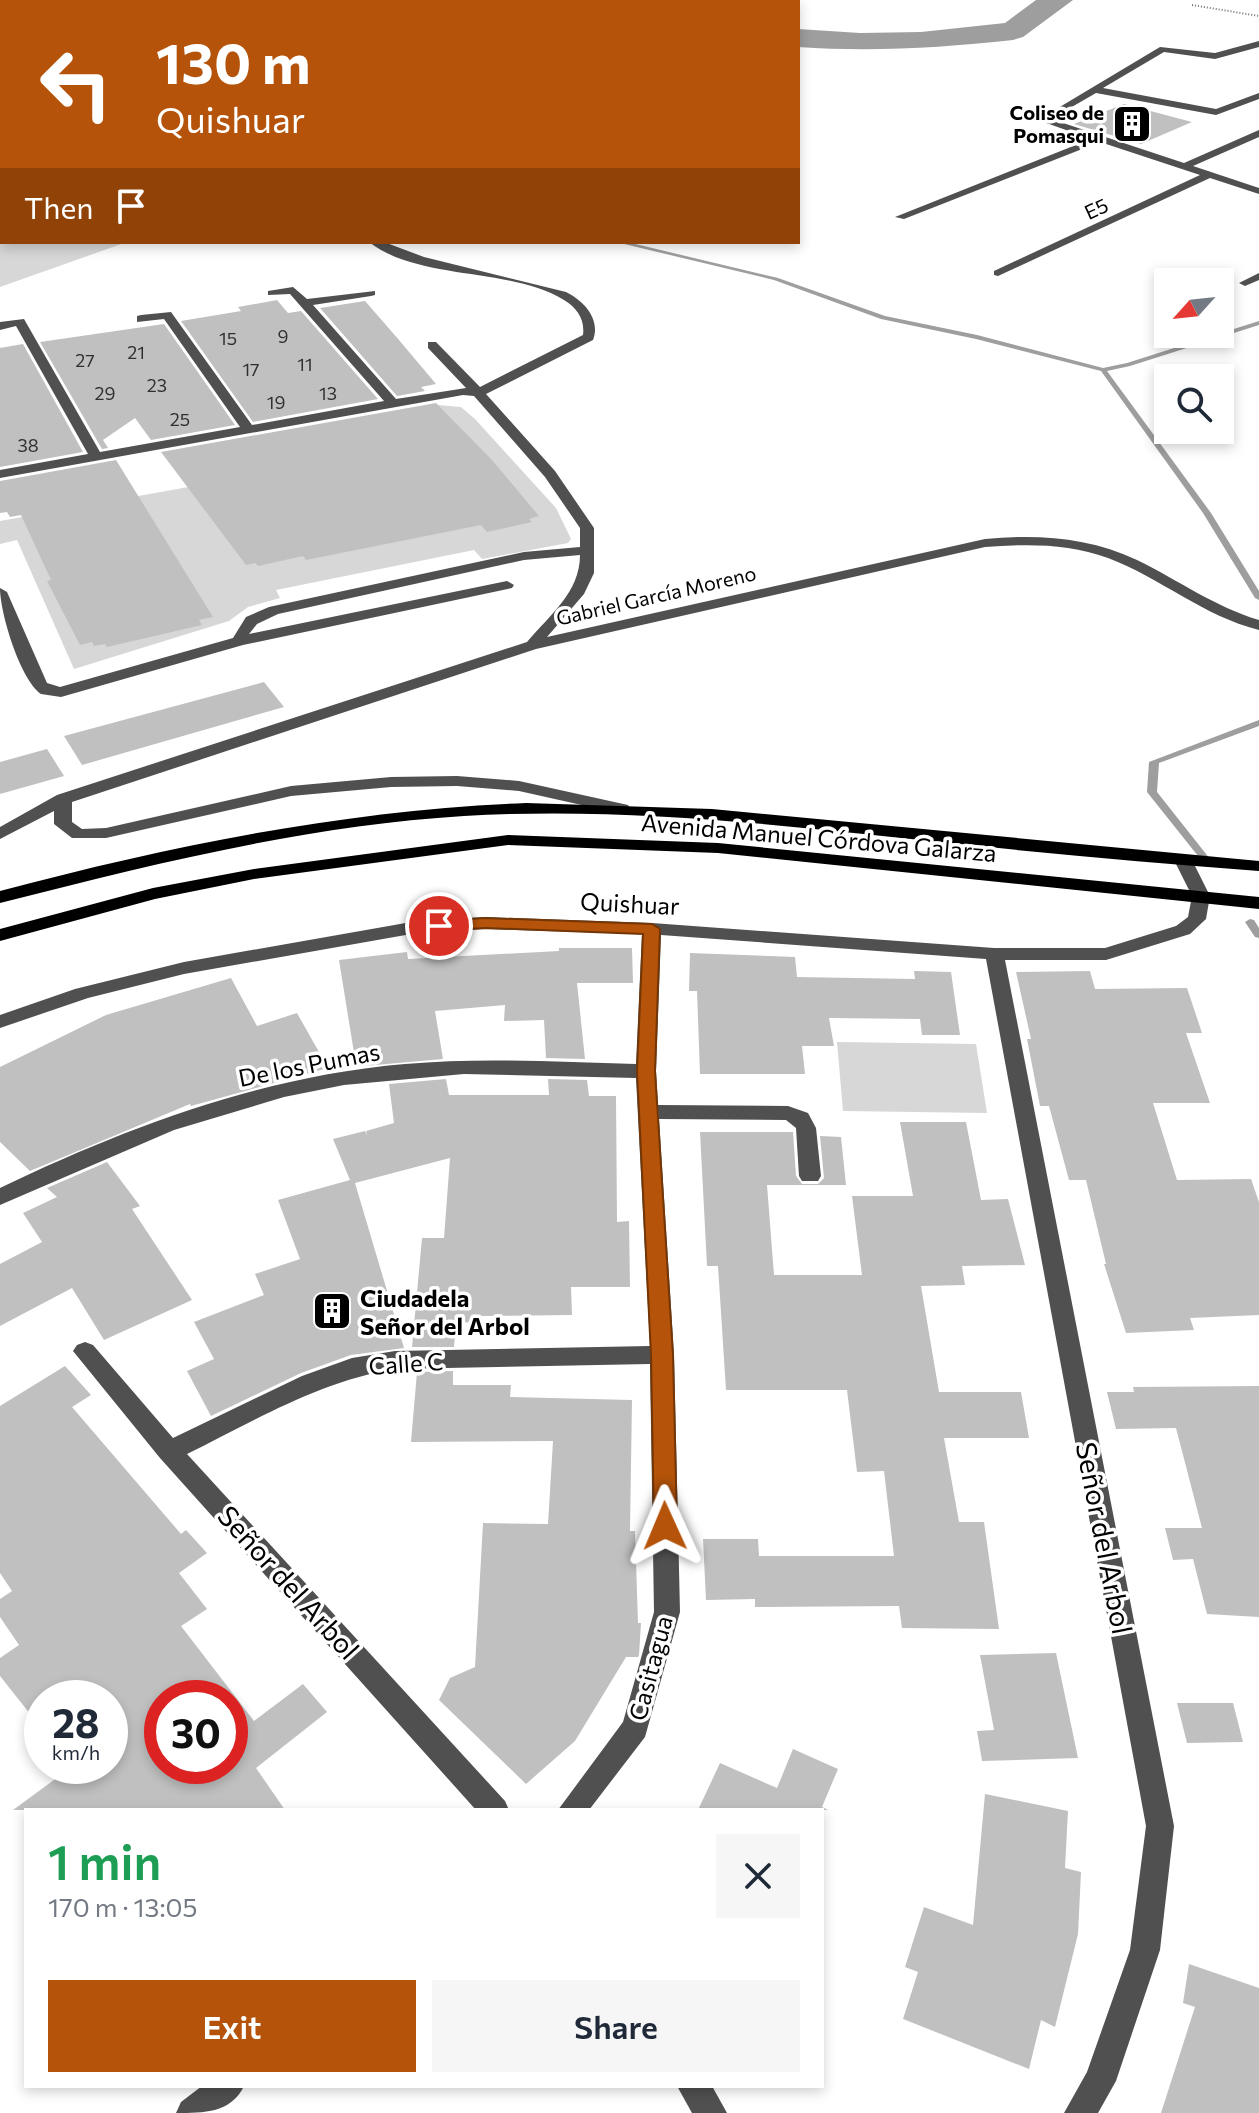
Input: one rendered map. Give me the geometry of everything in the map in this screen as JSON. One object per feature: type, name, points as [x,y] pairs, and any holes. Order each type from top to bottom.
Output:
[{"type":"main road","name":"Avenida Manuel Córdova Galarza","points":[[0,897],[172,851],[287,829],[464,811],[622,809],[770,818],[1074,851],[1259,866]]},
{"type":"main road","name":"Avenida Manuel Córdova Galarza","points":[[0,935],[153,894],[254,874],[508,840],[718,848],[1259,903]]},
{"type":"main road","points":[[1071,884],[1079,881],[1086,870],[1085,863],[1074,851]]},
{"type":"street","points":[[1259,44],[1215,56],[1163,49],[1043,120],[1259,191]]},
{"type":"street","points":[[1096,90],[1216,112],[1227,111],[1258,96]]},
{"type":"street","points":[[1183,167],[1259,133]]},
{"type":"street","points":[[900,217],[1097,140]]},
{"type":"street","name":"E5","points":[[998,273],[1209,175]]},
{"type":"street","points":[[0,474],[463,391],[478,393],[589,337],[592,327],[590,319],[565,295],[406,254],[380,244]]},
{"type":"street","points":[[1245,283],[1259,276]]},
{"type":"street","points":[[272,293],[293,290],[393,404]]},
{"type":"street","points":[[305,303],[371,293]]},
{"type":"street","points":[[141,319],[167,315],[248,429]]},
{"type":"street","points":[[0,326],[20,322],[96,456]]},
{"type":"street","points":[[432,345],[550,474],[587,528],[587,573],[579,591],[532,645]]},
{"type":"street","name":"Gabriel García Moreno","points":[[0,834],[63,799],[532,645],[985,543],[1027,540],[1091,547],[1116,556],[1230,617],[1259,625]]},
{"type":"street","points":[[240,641],[242,628],[253,618],[274,610],[524,556],[589,550]]},
{"type":"street","points":[[0,592],[20,633],[38,685],[46,691],[61,692],[240,641],[507,585]]},
{"type":"street","points":[[63,799],[63,824],[78,834],[143,826],[291,791],[391,782],[457,781],[519,786],[622,809]]},
{"type":"street","points":[[1183,860],[1201,896]]},
{"type":"street","name":"Quishuar","points":[[0,1022],[82,993],[184,968],[417,927],[485,923],[652,929],[994,954],[1106,954],[1183,930],[1197,919],[1201,896]]},
{"type":"street","name":"Casitagua","points":[[574,1808],[635,1728],[667,1612],[662,1355],[651,1112],[646,1071],[652,929]]},
{"type":"street","name":"Señor del Arbol","points":[[994,954],[1160,1826],[1145,1950],[1100,2081],[1080,2113]]},
{"type":"street","name":"De los Pumas","points":[[0,1197],[60,1166],[159,1128],[255,1099],[349,1078],[462,1067],[646,1071]]},
{"type":"street","points":[[651,1112],[788,1113],[801,1118],[806,1128],[810,1176]]},
{"type":"street","name":"Señor del Arbol","points":[[85,1351],[169,1451],[493,1808]]},
{"type":"street","name":"Calle C","points":[[169,1451],[310,1383],[352,1367],[395,1360],[662,1355]]},
{"type":"street","points":[[192,2113],[225,2088]]},
{"type":"street","points":[[694,2088],[711,2113]]},
{"type":"path","points":[[1192,5],[1259,16]]},
{"type":"shaded area","points":[[0,244],[121,244],[0,287]]},
{"type":"shaded area","points":[[438,405],[461,407],[475,419],[556,508],[571,539],[568,543],[482,559],[474,550],[276,590],[280,598],[248,607],[229,621],[74,669],[17,540],[0,544],[0,521],[316,464]]},
{"type":"shaded area","points":[[837,1042],[976,1044],[987,1113],[843,1111]]},
{"type":"building","name":"Coliseo de Pomasqui","points":[[1124,104],[1192,122],[1141,144],[1074,124]]},
{"type":"building","points":[[277,300],[288,313],[301,311],[378,399],[253,422],[181,321],[241,311],[238,307]]},
{"type":"building","points":[[365,301],[436,384],[421,387],[425,391],[397,396],[320,308]]},
{"type":"building","points":[[164,324],[235,425],[151,440],[135,418],[103,440],[108,448],[102,449],[40,342]]},
{"type":"building","points":[[23,344],[83,452],[0,467],[0,348]]},
{"type":"building","points":[[436,403],[492,460],[539,516],[529,519],[532,522],[487,532],[481,525],[306,560],[303,556],[258,566],[255,563],[246,565],[161,452]]},
{"type":"building","points":[[116,460],[213,617],[199,620],[202,625],[107,647],[105,644],[94,646],[92,642],[80,645],[47,581],[51,580],[21,515],[10,517],[7,512],[0,513],[0,481]]},
{"type":"building","points":[[264,682],[284,707],[82,765],[64,736]]},
{"type":"building","points":[[47,749],[64,776],[0,794],[0,762]]},
{"type":"building","points":[[559,948],[632,948],[633,983],[577,983],[585,1059],[546,1058],[544,1020],[504,1021],[505,1005],[435,1011],[443,1059],[364,1066],[362,1057],[355,1059],[339,960],[407,952],[408,959],[559,951]]},
{"type":"building","points":[[690,953],[795,957],[797,977],[915,979],[914,971],[951,972],[960,1035],[922,1035],[920,1019],[829,1018],[834,1046],[802,1046],[805,1074],[700,1074],[697,991],[689,991]]},
{"type":"building","points":[[1090,971],[1095,989],[1187,988],[1202,1033],[1186,1033],[1210,1103],[1153,1103],[1177,1180],[1251,1179],[1259,1202],[1259,1315],[1190,1318],[1194,1330],[1126,1333],[1104,1264],[1086,1180],[1069,1180],[1049,1106],[1040,1106],[1027,1039],[1031,1039],[1016,972]]},
{"type":"building","points":[[231,978],[257,1026],[297,1013],[328,1068],[190,1104],[30,1171],[0,1142],[0,1067],[106,1015]]},
{"type":"building","points":[[446,1079],[449,1095],[549,1095],[548,1079],[587,1080],[589,1096],[616,1096],[617,1222],[629,1221],[630,1287],[571,1287],[572,1315],[480,1316],[479,1323],[456,1322],[454,1347],[412,1347],[422,1238],[444,1238],[450,1158],[355,1183],[404,1348],[351,1355],[301,1373],[211,1416],[187,1371],[214,1359],[194,1322],[264,1295],[255,1274],[300,1259],[278,1200],[350,1180],[333,1139],[365,1131],[367,1135],[366,1131],[394,1123],[389,1084]]},
{"type":"building","points":[[900,1122],[966,1122],[981,1200],[1008,1199],[1025,1265],[962,1266],[965,1285],[921,1286],[939,1392],[1021,1392],[1029,1438],[944,1438],[959,1522],[984,1522],[999,1629],[902,1628],[899,1606],[755,1607],[755,1599],[706,1600],[703,1539],[758,1539],[759,1556],[894,1556],[884,1471],[857,1472],[847,1390],[726,1390],[718,1266],[707,1266],[700,1132],[793,1132],[796,1176],[802,1184],[818,1184],[824,1178],[820,1136],[841,1137],[846,1185],[767,1185],[774,1275],[862,1275],[852,1196],[913,1196]]},
{"type":"building","points":[[107,1162],[140,1206],[132,1209],[192,1300],[104,1340],[72,1288],[0,1326],[0,1264],[42,1242],[23,1213],[57,1197],[47,1188]]},
{"type":"building","points":[[65,1366],[91,1395],[72,1407],[181,1534],[186,1530],[207,1553],[179,1573],[207,1609],[181,1626],[222,1680],[144,1680],[144,1784],[248,1784],[248,1713],[254,1721],[303,1684],[327,1712],[256,1768],[284,1808],[13,1810],[48,1784],[128,1784],[128,1680],[24,1680],[24,1706],[0,1676],[0,1658],[19,1645],[0,1617],[0,1599],[12,1591],[0,1573],[0,1406]]},
{"type":"building","points":[[453,1371],[453,1385],[511,1385],[510,1397],[632,1400],[630,1531],[635,1531],[638,1623],[641,1623],[639,1655],[626,1657],[575,1741],[526,1784],[439,1700],[450,1678],[475,1667],[483,1523],[548,1524],[553,1441],[411,1442],[417,1372]]},
{"type":"building","points":[[1259,1386],[1259,1617],[1207,1614],[1193,1559],[1173,1560],[1165,1528],[1202,1528],[1176,1428],[1116,1429],[1107,1392],[1134,1392],[1133,1387]]},
{"type":"building","points":[[1056,1653],[1078,1758],[982,1761],[977,1731],[994,1730],[980,1655]]},
{"type":"building","points":[[1177,1703],[1233,1703],[1243,1742],[1187,1743]]},
{"type":"building","points":[[793,1749],[838,1769],[824,1808],[699,1808],[720,1763],[777,1788]]},
{"type":"building","points":[[985,1794],[1068,1811],[1065,1868],[1081,1872],[1078,1934],[1055,2027],[1041,2020],[1029,2069],[903,2019],[918,1972],[905,1967],[924,1907],[973,1925]]},
{"type":"building","points":[[1189,1964],[1259,1988],[1259,2113],[1161,2113],[1195,2007],[1183,2003]]},
{"type":"waterway","points":[[800,38],[860,42],[921,41],[1013,31],[1059,0]]},
{"type":"waterway","points":[[627,244],[776,279],[883,318],[977,337],[1103,370]]},
{"type":"waterway","points":[[1103,370],[1128,365],[1259,323]]},
{"type":"waterway","points":[[1103,370],[1207,513],[1259,598]]},
{"type":"waterway","points":[[1205,859],[1152,792],[1154,762],[1259,723]]},
{"type":"waterway","points":[[1250,922],[1259,935]]},
{"type":"place","name":"Coliseo de Pomasqui","points":[[1132,124]]},
{"type":"place","name":"Ciudadela Señor del Arbol","points":[[332,1311]]},
{"type":"route","points":[[439,926],[485,923],[652,929],[646,1071],[651,1112],[662,1355],[665,1526]]}]
